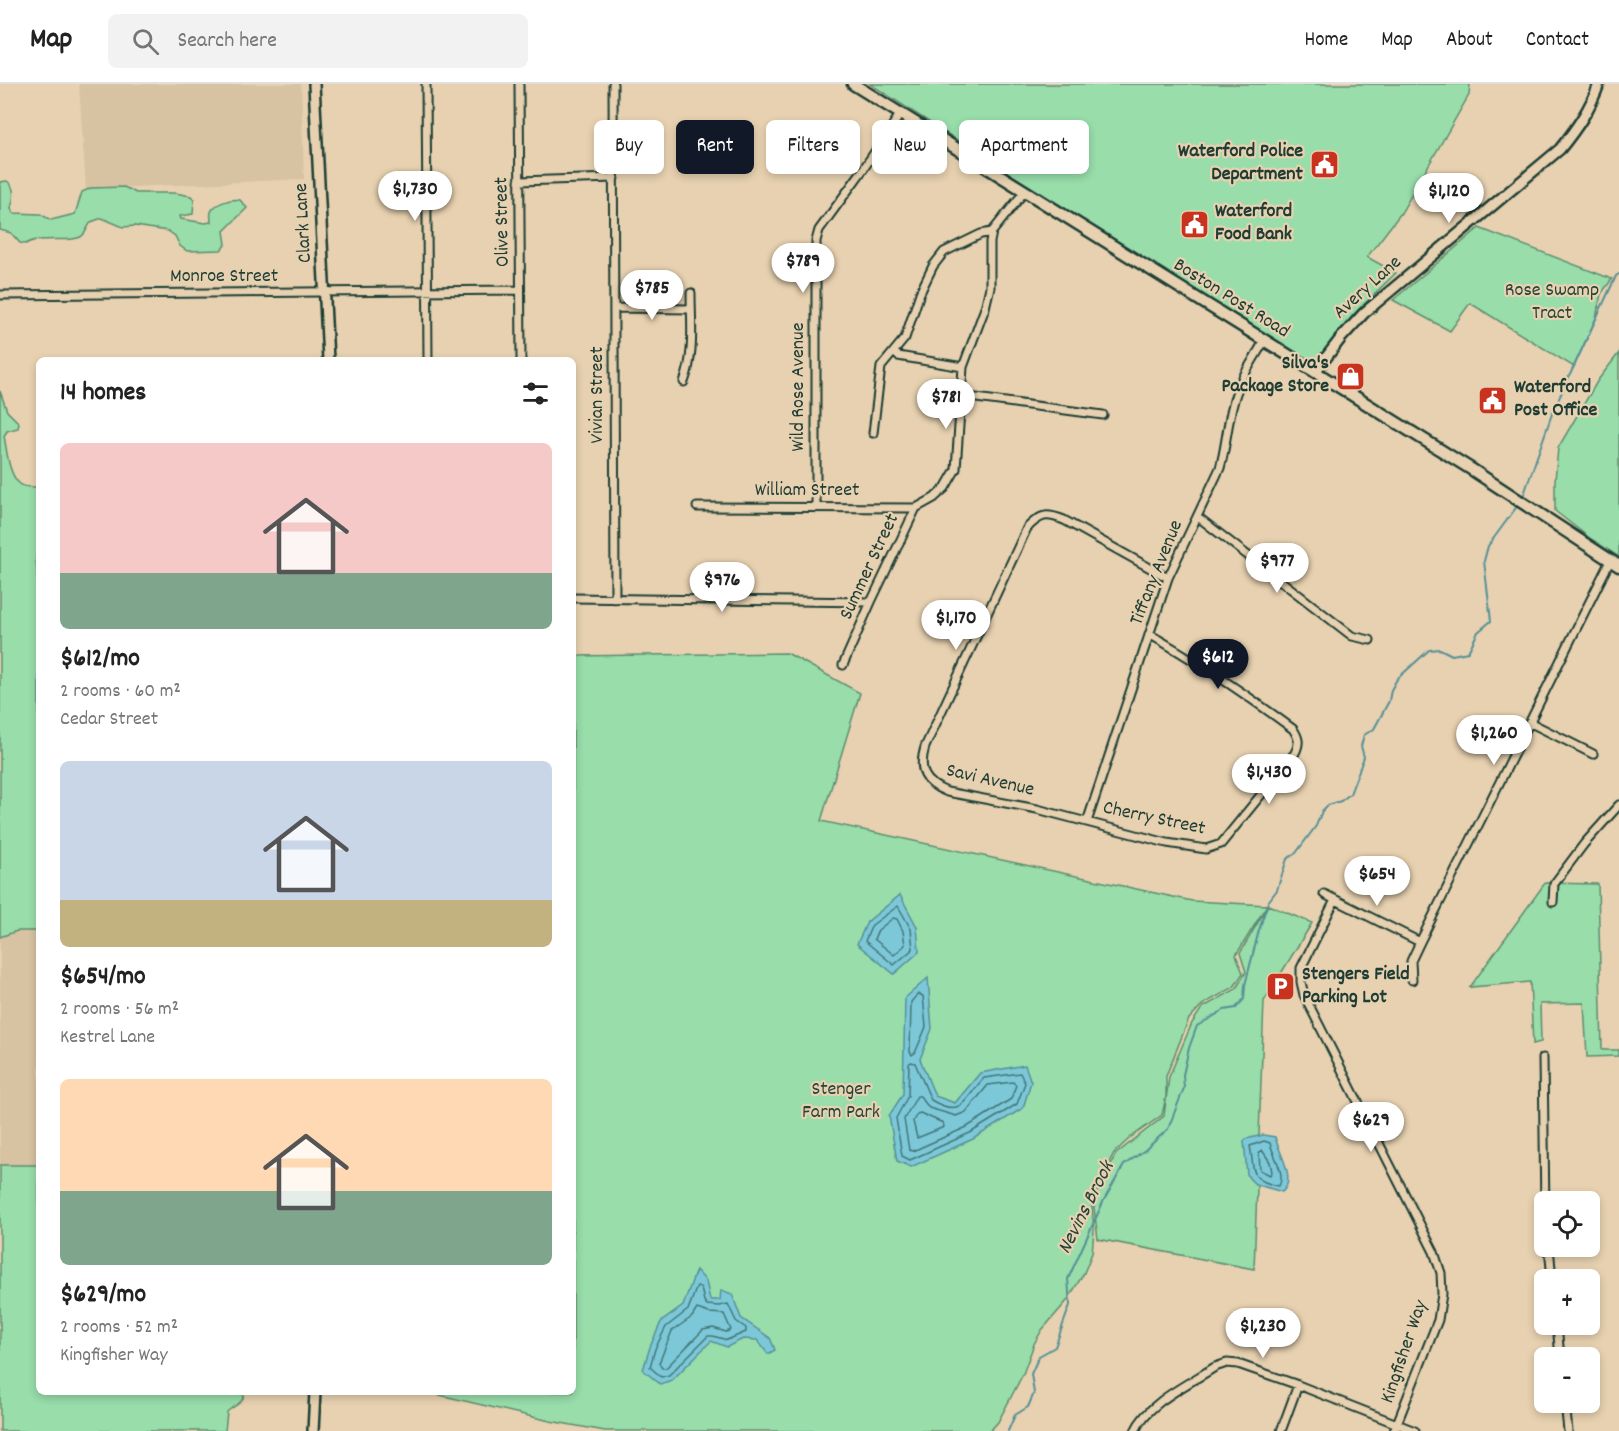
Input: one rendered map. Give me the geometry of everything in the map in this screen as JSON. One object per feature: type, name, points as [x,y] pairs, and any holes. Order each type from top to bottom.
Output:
[{"type":"main road","name":"Boston Post Road","points":[[853,84],[1315,372],[1510,495],[1614,564]]},
{"type":"street","name":"Clark Lane","points":[[314,84],[328,357]]},
{"type":"street","points":[[426,84],[428,357]]},
{"type":"street","name":"Olive Street","points":[[519,84],[521,357]]},
{"type":"street","name":"Vivian Street","points":[[613,84],[615,599]]},
{"type":"street","name":"Avery Lane","points":[[1315,372],[1364,313],[1560,149],[1577,129],[1590,108],[1599,84]]},
{"type":"street","name":"Wild Rose Avenue","points":[[816,508],[816,241],[819,230],[901,113]]},
{"type":"street","points":[[519,181],[614,178]]},
{"type":"street","points":[[873,433],[881,367],[909,331],[920,293],[937,259],[944,252],[962,243],[981,234],[992,232],[1025,191]]},
{"type":"street","name":"Summer Street","points":[[843,665],[916,508],[934,498],[945,488],[956,469],[963,367],[985,308],[990,287],[992,232]]},
{"type":"street","name":"Monroe Street","points":[[0,295],[520,290]]},
{"type":"street","points":[[684,382],[690,364],[691,293]]},
{"type":"street","points":[[614,308],[691,309]]},
{"type":"street","name":"Tiffany Avenue","points":[[1087,822],[1168,578],[1220,468],[1238,387],[1264,340]]},
{"type":"street","points":[[894,352],[898,356],[963,367]]},
{"type":"street","points":[[960,396],[1102,415]]},
{"type":"street","name":"William Street","points":[[697,507],[916,508]]},
{"type":"street","name":"Savi Avenue","points":[[1087,822],[936,788],[924,776],[922,766],[925,747],[1027,528],[1034,520],[1043,515],[1064,520],[1168,578]]},
{"type":"street","points":[[1198,518],[1352,636],[1370,640]]},
{"type":"street","points":[[1412,980],[1411,961],[1420,942],[1529,722],[1614,564]]},
{"type":"street","points":[[576,598],[871,602]]},
{"type":"street","name":"Cherry Street","points":[[1087,822],[1167,843],[1214,848],[1221,844],[1295,753],[1299,742],[1293,729],[1248,696],[1199,662],[1149,634]]},
{"type":"street","points":[[1529,722],[1593,754]]},
{"type":"street","points":[[1553,902],[1554,884],[1584,844],[1619,805]]},
{"type":"street","points":[[1324,894],[1420,942]]},
{"type":"street","name":"Kingfisher Way","points":[[1335,900],[1301,968],[1304,995],[1434,1252],[1441,1273],[1442,1294],[1438,1320],[1395,1428]]},
{"type":"street","points":[[1543,1058],[1545,1191]]},
{"type":"street","points":[[1135,1431],[1148,1411],[1215,1367],[1227,1363],[1238,1364],[1298,1385],[1395,1428],[1415,1431]]},
{"type":"street","points":[[1281,1431],[1298,1385]]},
{"type":"street","points":[[313,1431],[315,1395]]},
{"type":"street","points":[[1566,1413],[1568,1431]]},
{"type":"shaded area","points":[[79,84],[301,84],[304,179],[86,189]]},
{"type":"shaded area","points":[[17,931],[36,931],[36,1165],[0,1165],[0,937]]},
{"type":"green space","points":[[870,84],[1470,84],[1469,95],[1401,213],[1367,257],[1396,273],[1353,315],[1315,371],[1010,174],[1089,174],[1089,120],[959,120],[959,141],[947,134],[947,120],[926,120]]},
{"type":"green space","points":[[7,181],[13,190],[11,208],[13,213],[40,214],[51,220],[75,214],[82,192],[91,188],[124,187],[136,193],[175,193],[191,196],[194,199],[193,214],[180,216],[181,219],[205,223],[211,222],[213,209],[224,202],[240,200],[247,208],[224,231],[226,244],[221,250],[187,251],[168,231],[135,226],[123,227],[102,218],[91,222],[79,238],[39,240],[26,244],[20,243],[11,233],[0,230],[0,182]]},
{"type":"green space","name":"Rose Swamp Tract","points":[[1479,228],[1612,279],[1601,294],[1596,318],[1574,367],[1470,303],[1450,331],[1393,300]]},
{"type":"green space","points":[[1619,353],[1619,557],[1555,511],[1555,480],[1558,448],[1598,380]]},
{"type":"green space","points":[[0,391],[7,411],[19,423],[18,428],[7,431],[4,436],[13,474],[22,485],[36,487],[36,931],[17,931],[0,937]]},
{"type":"green space","name":"Stenger Farm Park","points":[[787,653],[860,693],[821,821],[1192,901],[1267,905],[1236,955],[1243,973],[1234,987],[1202,1005],[1189,1019],[1166,1076],[1166,1097],[1162,1115],[1130,1138],[1114,1153],[1095,1190],[1092,1206],[1094,1230],[1092,1253],[1084,1273],[1067,1301],[1042,1330],[1023,1374],[998,1422],[990,1431],[605,1431],[550,1421],[440,1395],[576,1395],[576,656]]},
{"type":"green space","points":[[1545,883],[1598,884],[1602,1050],[1619,1050],[1619,1056],[1587,1057],[1584,1003],[1540,1004],[1541,1042],[1533,1044],[1530,982],[1470,987]]},
{"type":"green space","points":[[1268,905],[1312,923],[1264,1001],[1254,1269],[1098,1239],[1094,1208],[1097,1190],[1116,1154],[1164,1116],[1169,1077],[1192,1023],[1202,1008],[1236,989],[1246,972],[1240,953]]},
{"type":"green space","points":[[0,1165],[36,1165],[36,1395],[244,1396],[241,1402],[227,1412],[225,1431],[0,1431]]},
{"type":"water","points":[[900,895],[917,927],[919,952],[894,974],[857,944],[867,922]]},
{"type":"water","points":[[928,978],[932,1029],[920,1059],[935,1096],[955,1103],[980,1073],[1025,1065],[1031,1082],[1023,1108],[973,1139],[911,1167],[897,1161],[889,1116],[903,1094],[905,998]]},
{"type":"water","points":[[1263,1135],[1275,1137],[1286,1166],[1288,1180],[1282,1192],[1255,1184],[1247,1174],[1244,1141]]},
{"type":"water","points":[[696,1270],[706,1281],[710,1300],[720,1300],[721,1290],[732,1294],[741,1318],[770,1338],[775,1350],[768,1354],[757,1340],[743,1339],[727,1347],[711,1341],[672,1380],[660,1384],[643,1370],[650,1347],[661,1322],[683,1306]]},
{"type":"waterway","name":"Nevins Brook","points":[[1523,497],[1553,411],[1616,276],[1619,274]]},
{"type":"waterway","name":"Nevins Brook","points":[[1008,1431],[1015,1415],[1028,1407],[1034,1393],[1031,1374],[1039,1356],[1055,1347],[1070,1305],[1068,1279],[1104,1200],[1124,1165],[1168,1129],[1184,1088],[1183,1075],[1197,1026],[1224,1010],[1236,1008],[1244,999],[1245,985],[1259,930],[1268,902],[1277,890],[1287,859],[1296,853],[1316,826],[1322,811],[1328,805],[1341,801],[1350,794],[1364,757],[1361,746],[1364,735],[1374,729],[1389,701],[1391,690],[1397,679],[1429,650],[1440,649],[1452,655],[1468,652],[1478,632],[1491,621],[1484,561],[1488,546],[1518,505]]},
{"type":"place","name":"Waterford Police Department","points":[[1324,164]]},
{"type":"place","name":"Waterford Food Bank","points":[[1194,224]]},
{"type":"place","name":"Silva's Package Store","points":[[1350,376]]},
{"type":"place","name":"Waterford Post Office","points":[[1493,400]]},
{"type":"place","name":"Stengers Field Parking Lot","points":[[1281,986]]}]
